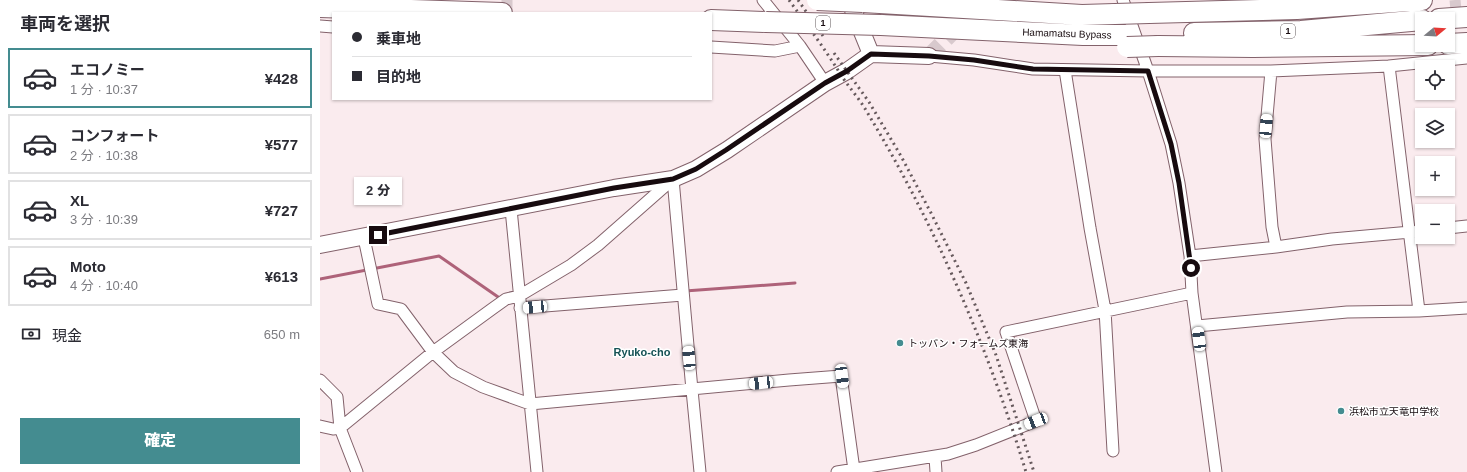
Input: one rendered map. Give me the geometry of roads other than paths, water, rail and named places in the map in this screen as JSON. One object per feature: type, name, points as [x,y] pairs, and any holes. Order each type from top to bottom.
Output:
[{"type":"highway","name":"Hamamatsu Bypass","points":[[817,0],[856,1],[1082,15],[1117,7],[1147,9]]},
{"type":"highway","points":[[1147,9],[1239,0]]},
{"type":"highway","name":"1","points":[[1147,9],[1297,9],[1422,0]]},
{"type":"highway","points":[[320,7],[472,12]]},
{"type":"highway","name":"Hamamatsu Bypass","points":[[712,20],[881,25],[1083,35],[1127,41],[1156,40]]},
{"type":"highway","name":"1","points":[[1156,40],[1301,31],[1415,21]]},
{"type":"highway","points":[[1156,40],[1253,47],[1415,45]]},
{"type":"street","points":[[763,0],[800,46],[825,83]]},
{"type":"street","points":[[856,1],[871,54]]},
{"type":"street","points":[[1117,7],[1148,71],[1171,144],[1179,183],[1190,256],[1192,293],[1216,471]]},
{"type":"street","points":[[320,26],[332,27]]},
{"type":"street","points":[[320,245],[364,238],[614,188],[673,179],[696,169],[871,54],[929,56],[974,60],[1033,69],[1271,71],[1410,64],[1452,49],[1462,41]]},
{"type":"street","points":[[1410,64],[1462,41]]},
{"type":"street","points":[[712,48],[775,51],[800,46]]},
{"type":"street","points":[[1389,66],[1419,311]]},
{"type":"street","points":[[1065,70],[1088,221],[1105,310],[1113,451]]},
{"type":"street","points":[[1271,71],[1265,139],[1272,227],[1276,247]]},
{"type":"street","points":[[673,179],[700,472]]},
{"type":"street","points":[[320,426],[333,429],[340,428],[433,352],[506,299],[519,296],[571,265],[598,246],[673,179]]},
{"type":"street","points":[[511,209],[536,472]]},
{"type":"street","points":[[1455,227],[1467,226]]},
{"type":"street","points":[[1190,256],[1276,247],[1332,239],[1415,232]]},
{"type":"street","points":[[364,238],[378,304],[401,309],[433,352],[454,372],[482,387],[530,404],[842,376],[854,470]]},
{"type":"street","points":[[520,308],[683,292]]},
{"type":"street","points":[[837,472],[948,454],[976,445],[1036,421],[1006,332],[1105,310],[1192,293]]},
{"type":"street","points":[[1197,326],[1347,312],[1419,311],[1467,308]]},
{"type":"street","points":[[320,380],[337,397],[340,428],[357,472]]},
{"type":"street","points":[[935,457],[936,472]]},
{"type":"waterway","points":[[320,279],[439,256],[501,299]]},
{"type":"waterway","points":[[685,291],[795,283]]},
{"type":"tunnel","points":[[507,0],[507,12]]},
{"type":"tunnel","points":[[1455,0],[1458,31]]},
{"type":"tunnel","points":[[929,56],[962,23]]},
{"type":"railway","points":[[789,0],[864,107],[913,194],[976,330],[1011,424],[1026,472]]},
{"type":"railway","points":[[798,0],[823,36]]},
{"type":"railway","points":[[834,53],[869,102],[901,156],[966,283],[996,355],[1034,472]]},
{"type":"place","name":"トッパン・フォームズ東海","points":[[900,343]]},
{"type":"place","name":"浜松市立天竜中学校","points":[[1341,411]]},
{"type":"district","name":"Ryuko-cho","points":[[642,352]]}]
